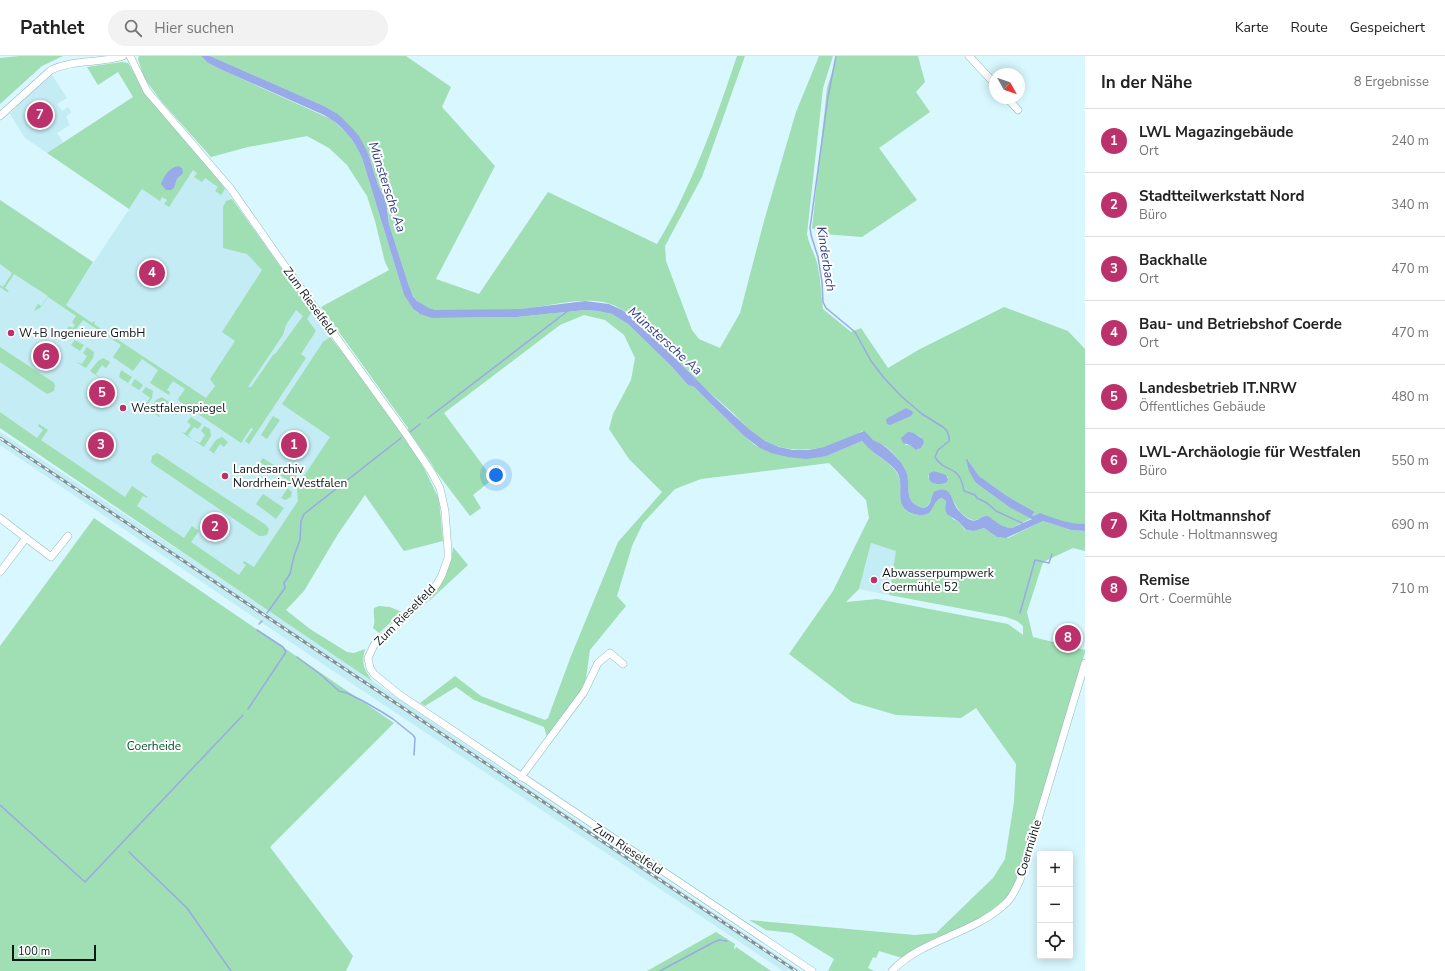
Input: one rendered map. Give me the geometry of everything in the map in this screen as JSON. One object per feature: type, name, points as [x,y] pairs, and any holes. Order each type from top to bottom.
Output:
[{"type":"street","points":[[0,116],[51,70],[68,64],[105,60],[123,56]]},
{"type":"street","name":"Zum Rieselfeld","points":[[130,56],[147,91],[231,189],[406,434],[429,468],[440,488],[445,511],[448,550],[448,558],[442,575],[438,584],[426,598],[374,645],[368,658],[370,668],[378,678],[400,695],[812,971]]},
{"type":"street","points":[[969,56],[989,78]]},
{"type":"street","points":[[1012,104],[1018,110]]},
{"type":"street","points":[[0,518],[51,557],[68,536]]},
{"type":"street","points":[[0,572],[26,538]]},
{"type":"street","points":[[521,777],[584,692],[598,663],[610,654],[623,664]]},
{"type":"street","name":"Coermühle","points":[[892,971],[909,957],[991,914],[1007,903],[1011,897],[1020,880],[1085,663]]},
{"type":"shaded area","points":[[52,75],[67,98],[57,104],[62,111],[68,107],[71,112],[66,117],[70,125],[57,133],[63,142],[47,153],[25,138],[10,114],[21,102]]},
{"type":"shaded area","points":[[179,134],[214,173],[373,397],[246,586],[0,421],[0,261],[66,304]]},
{"type":"shaded area","points":[[0,432],[239,590],[586,827],[801,971],[783,971],[345,679],[0,445]]},
{"type":"shaded area","points":[[871,543],[897,551],[889,595],[859,589]]},
{"type":"green space","points":[[19,56],[63,56],[42,66],[0,104],[0,58]]},
{"type":"green space","points":[[139,56],[201,56],[208,63],[222,70],[331,119],[347,133],[358,149],[362,158],[404,295],[413,309],[418,313],[434,318],[517,317],[585,310],[612,314],[628,324],[672,367],[688,385],[694,387],[744,436],[755,445],[771,453],[827,456],[862,441],[896,471],[900,480],[900,498],[903,508],[914,514],[927,514],[937,500],[942,498],[946,501],[945,509],[965,530],[974,531],[984,528],[997,537],[1008,538],[1043,521],[1071,530],[1085,531],[1085,551],[1073,548],[1043,562],[1027,612],[1033,637],[1085,650],[1085,652],[1018,881],[1008,898],[977,920],[902,958],[879,951],[876,958],[873,957],[868,968],[874,971],[828,971],[834,959],[792,933],[766,930],[749,920],[915,935],[936,933],[993,878],[1005,859],[1014,802],[1016,764],[976,708],[961,718],[896,715],[852,702],[789,654],[833,591],[869,518],[866,500],[829,463],[701,479],[675,489],[643,523],[632,546],[617,596],[626,606],[590,650],[585,685],[547,737],[544,727],[474,700],[456,687],[425,706],[420,703],[455,676],[481,696],[545,720],[548,718],[571,656],[618,542],[662,492],[629,459],[609,429],[613,414],[631,380],[635,358],[624,335],[605,320],[584,315],[560,325],[444,413],[493,479],[473,495],[481,508],[470,516],[435,470],[408,428],[321,307],[389,270],[385,262],[367,196],[347,165],[329,148],[307,136],[248,147],[211,157],[162,102],[144,78],[138,59]],"holes":[[[871,543],[896,551],[889,595],[1006,617],[1017,621],[1023,626],[1023,635],[1008,624],[877,599],[846,602],[859,589]]]},
{"type":"green space","points":[[210,56],[406,56],[451,87],[442,107],[495,166],[436,279],[479,294],[548,192],[657,244],[670,222],[692,176],[721,104],[737,56],[745,56],[702,177],[665,246],[666,261],[692,330],[699,339],[720,348],[740,313],[764,221],[796,112],[819,56],[833,56],[823,88],[807,234],[818,267],[823,309],[851,332],[861,328],[888,368],[920,349],[1004,307],[1068,331],[1085,349],[1085,524],[1074,524],[1054,519],[1034,517],[1032,515],[1035,512],[1007,496],[979,476],[967,459],[976,483],[1009,507],[1032,518],[1012,528],[1001,525],[987,516],[975,520],[969,519],[961,512],[948,493],[938,490],[935,492],[927,506],[924,508],[917,506],[909,497],[908,478],[902,464],[889,449],[874,441],[862,431],[840,442],[815,449],[789,449],[776,446],[765,441],[752,432],[692,377],[634,318],[617,307],[607,303],[583,301],[533,308],[500,310],[443,310],[428,308],[416,299],[409,286],[389,224],[388,210],[383,193],[378,185],[368,153],[338,114],[324,106]],"holes":[[[914,433],[921,437],[924,443],[921,448],[917,450],[910,445],[905,445]],[[934,471],[948,477],[947,482],[935,484],[928,477],[929,473]]]},
{"type":"green space","points":[[837,56],[918,56],[925,82],[916,92],[930,112],[879,148],[917,200],[862,237],[823,234],[812,228],[827,88]]},
{"type":"green space","points":[[122,62],[128,63],[150,100],[214,173],[225,189],[221,195],[215,191],[218,187],[205,178],[202,182],[194,177],[197,173],[193,170],[169,207],[164,204],[167,200],[162,197],[160,201],[142,189],[129,209],[47,153],[133,97],[118,72],[98,85],[87,67]],"holes":[[[181,176],[177,179],[174,188],[162,180]]]},
{"type":"green space","points":[[232,199],[312,311],[307,319],[316,331],[301,354],[306,358],[249,444],[245,441],[253,429],[251,428],[241,443],[179,401],[178,399],[185,389],[173,381],[167,390],[170,392],[169,395],[150,383],[158,370],[142,359],[133,371],[113,357],[121,345],[83,320],[74,332],[77,335],[70,334],[66,331],[69,326],[73,328],[75,325],[72,322],[76,316],[48,297],[40,308],[34,311],[38,304],[41,306],[48,296],[14,274],[5,288],[9,291],[7,292],[0,287],[0,285],[3,287],[12,273],[0,264],[0,200],[93,262],[66,305],[92,323],[94,321],[94,324],[206,398],[215,386],[210,379],[235,341],[222,332],[262,270],[247,254],[223,248],[223,207],[226,201]],"holes":[[[296,310],[303,316],[251,387],[248,387],[283,335],[286,325]]]},
{"type":"green space","points":[[330,337],[361,375],[421,462],[439,499],[443,541],[404,551],[365,495],[338,534],[304,591],[286,610],[310,629],[347,652],[354,653],[365,649],[363,662],[372,681],[0,428],[0,412],[37,438],[43,430],[38,426],[39,424],[48,430],[41,440],[125,497],[132,486],[148,497],[143,496],[137,506],[184,538],[192,526],[199,531],[191,542],[239,575],[246,565],[243,563],[244,561],[254,567],[298,501],[297,488],[278,474],[282,467],[302,479],[330,437],[282,404],[323,342]]},
{"type":"green space","points":[[75,340],[84,345],[80,351],[71,345]]},
{"type":"green space","points":[[0,347],[53,382],[55,385],[54,391],[47,394],[0,362]]},
{"type":"green space","points":[[87,347],[94,352],[93,358],[86,368],[76,362],[82,364],[87,356],[83,353]]},
{"type":"green space","points":[[103,358],[110,362],[106,368],[102,365],[96,374],[100,378],[90,371],[98,361]]},
{"type":"green space","points":[[121,370],[132,377],[128,383],[119,377]]},
{"type":"green space","points":[[135,379],[143,385],[139,390],[131,385]]},
{"type":"green space","points":[[146,387],[153,391],[152,398],[145,408],[135,401],[144,406],[150,398],[142,392]]},
{"type":"green space","points":[[162,397],[169,402],[165,407],[158,402],[152,411],[160,416],[159,417],[150,410],[156,400]]},
{"type":"green space","points":[[172,404],[180,410],[176,415],[168,409]]},
{"type":"green space","points":[[273,416],[280,420],[267,439],[261,435]]},
{"type":"green space","points":[[191,417],[202,424],[198,429],[194,427],[188,435],[192,439],[181,432],[185,433],[191,425],[187,422]]},
{"type":"green space","points":[[204,426],[210,429],[211,436],[204,447],[193,440],[200,443],[205,435],[201,431]]},
{"type":"green space","points":[[222,437],[228,442],[224,447],[220,444],[214,453],[219,457],[209,450],[216,440]]},
{"type":"green space","points":[[157,453],[266,525],[269,529],[267,535],[259,536],[153,464],[151,462],[152,456]]},
{"type":"green space","points":[[263,458],[277,467],[274,472],[260,462]]},
{"type":"green space","points":[[284,485],[292,492],[291,497],[285,500],[281,498],[287,489],[283,486]]},
{"type":"green space","points":[[263,494],[284,508],[276,519],[256,504]]},
{"type":"green space","name":"Coerheide","points":[[94,518],[394,723],[270,847],[353,956],[346,971],[0,971],[0,646]]},
{"type":"green space","points":[[453,547],[468,565],[428,602],[445,577],[452,556]]},
{"type":"green space","points":[[379,606],[390,607],[402,612],[379,633],[373,628],[374,608]]},
{"type":"green space","points":[[716,932],[735,944],[735,949],[736,947],[771,971],[647,971]]},
{"type":"water","points":[[201,56],[210,56],[324,106],[338,114],[351,127],[359,136],[368,153],[378,185],[386,200],[389,224],[413,296],[417,301],[429,308],[436,310],[521,309],[585,301],[609,304],[622,310],[635,319],[715,398],[750,430],[765,441],[779,447],[793,450],[808,450],[824,447],[864,431],[873,440],[881,444],[896,456],[907,474],[908,492],[912,502],[917,505],[924,508],[927,507],[935,491],[944,490],[949,493],[956,507],[962,514],[974,521],[984,516],[988,516],[1001,525],[1012,528],[1032,519],[1009,507],[976,483],[969,471],[967,459],[979,476],[1007,496],[1035,512],[1032,515],[1034,516],[1040,513],[1062,521],[1085,524],[1085,531],[1071,530],[1043,521],[1006,538],[997,537],[984,528],[974,531],[966,530],[959,522],[947,514],[945,509],[946,501],[942,498],[936,502],[929,513],[921,515],[914,514],[907,511],[903,507],[900,496],[899,478],[895,469],[862,441],[827,456],[806,459],[771,453],[760,448],[744,436],[694,387],[688,385],[672,367],[628,324],[612,314],[585,310],[517,317],[432,318],[420,314],[413,309],[404,295],[362,158],[347,133],[324,115],[222,70],[208,63]]},
{"type":"water","points":[[178,166],[182,168],[183,173],[177,179],[174,188],[171,190],[166,190],[161,184],[164,178],[169,170]]},
{"type":"water","points":[[906,408],[912,411],[913,413],[911,416],[890,425],[887,424],[886,419]]},
{"type":"water","points":[[908,432],[914,433],[923,439],[924,443],[921,448],[916,450],[910,445],[903,443],[901,438]]},
{"type":"water","points":[[934,471],[946,475],[948,479],[947,482],[934,484],[930,480],[929,473]]},
{"type":"waterway","name":"Kinderbach","points":[[836,56],[828,97],[810,228],[818,257],[822,282],[823,302],[826,308],[855,332],[871,361],[901,396],[922,414],[947,431],[949,441],[938,450],[935,457],[943,466],[956,472],[962,482],[964,491],[975,495],[996,511],[1024,524]]},
{"type":"waterway","points":[[428,418],[569,310]]},
{"type":"waterway","points":[[410,432],[420,424]]},
{"type":"waterway","points":[[267,613],[285,588],[284,583],[290,574],[294,556],[300,540],[301,521],[304,514],[401,438]]},
{"type":"waterway","points":[[1020,613],[1035,560],[1049,563],[1052,554]]},
{"type":"waterway","points":[[259,624],[262,621]]},
{"type":"waterway","points":[[248,709],[286,652],[283,647],[257,630]]},
{"type":"waterway","points":[[297,657],[320,674],[339,691],[347,693],[382,712],[413,735],[415,738],[414,755]]},
{"type":"waterway","points":[[0,805],[85,882],[243,715]]},
{"type":"waterway","points":[[129,852],[187,908],[231,971]]},
{"type":"waterway","points":[[660,971],[714,942],[719,940],[727,941]]},
{"type":"railway","points":[[0,438],[796,971]]},
{"type":"place","name":"Kita Holtmannshof","points":[[40,115]]},
{"type":"place","name":"Bau- und Betriebshof Coerde","points":[[152,273]]},
{"type":"place","name":"W+B Ingenieure GmbH","points":[[11,333]]},
{"type":"place","name":"LWL-Archäologie für Westfalen","points":[[46,356]]},
{"type":"place","name":"Landesbetrieb IT.NRW","points":[[102,393]]},
{"type":"place","name":"Westfalenspiegel","points":[[123,408]]},
{"type":"place","name":"Backhalle","points":[[101,445]]},
{"type":"place","name":"LWL Magazingebäude","points":[[294,445]]},
{"type":"place","name":"Landesarchiv Nordrhein-Westfalen","points":[[225,476]]},
{"type":"place","name":"Stadtteilwerkstatt Nord","points":[[215,527]]},
{"type":"place","name":"Abwasserpumpwerk Coermühle 52","points":[[874,580]]},
{"type":"place","name":"Remise","points":[[1068,638]]},
{"type":"water label","name":"Münstersche Aa","points":[[387,187]]},
{"type":"water label","name":"Münstersche Aa","points":[[665,341]]}]
